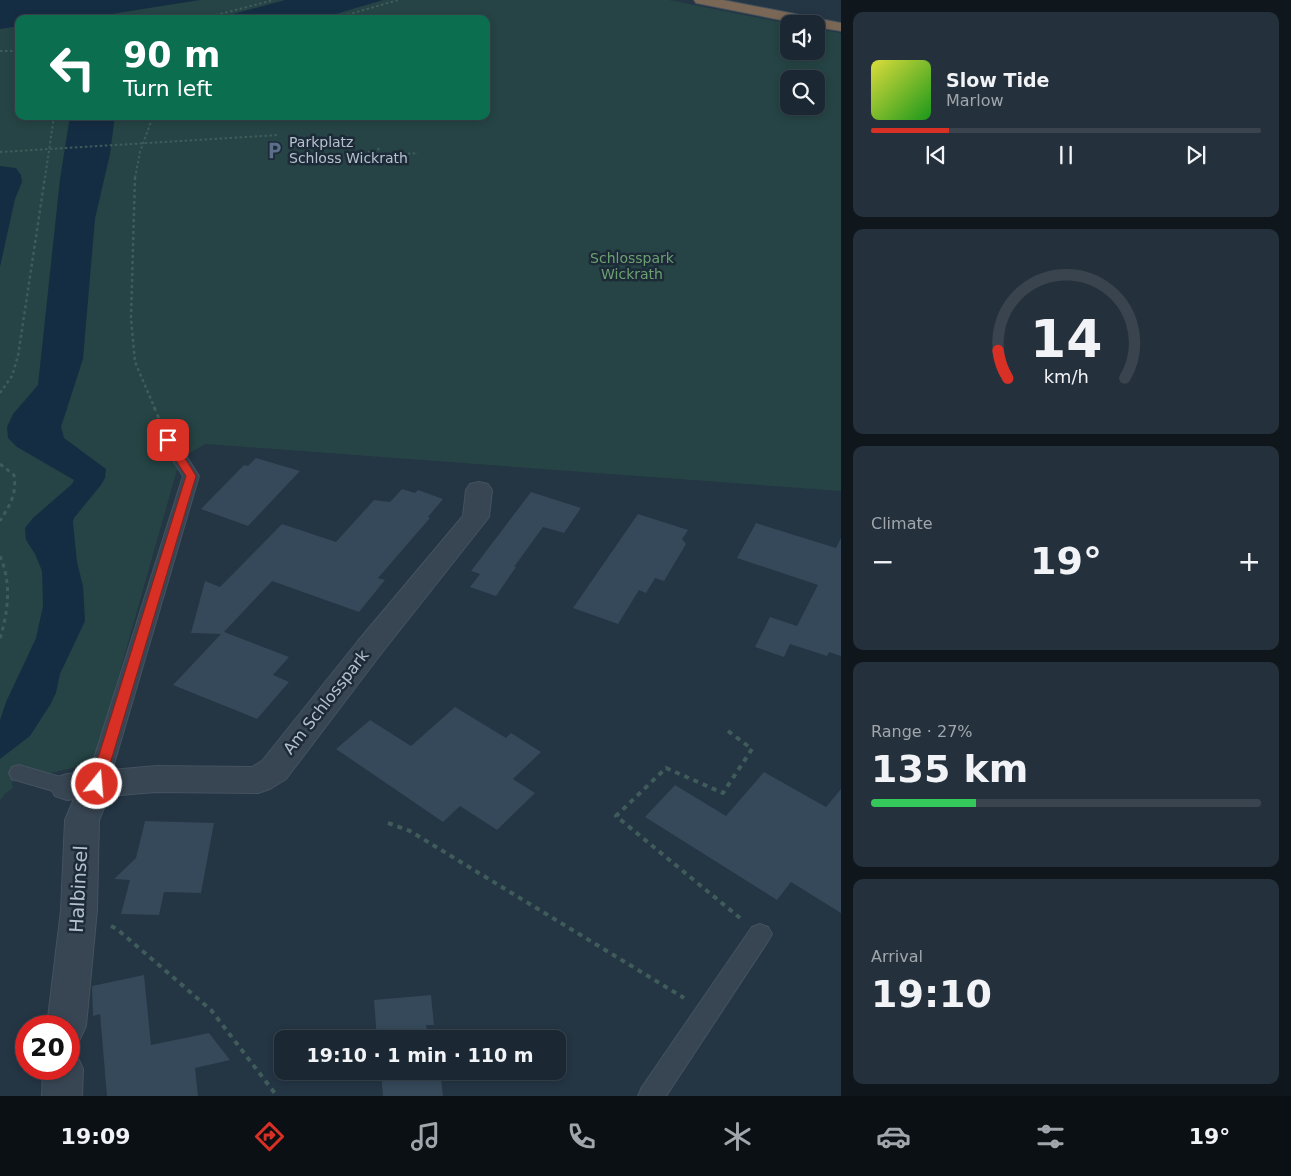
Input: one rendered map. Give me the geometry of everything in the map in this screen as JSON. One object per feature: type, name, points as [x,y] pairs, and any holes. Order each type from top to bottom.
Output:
[{"type":"highway","points":[[701,0],[841,27]]},
{"type":"highway","points":[[750,0],[841,16]]},
{"type":"street","name":"Am Schlosspark","points":[[82,785],[156,779],[258,780],[274,770],[369,648],[476,517],[479,490]]},
{"type":"street","name":"Halbinsel","points":[[67,1015],[79,910],[82,785]]},
{"type":"street","points":[[62,1096],[63,1080]]},
{"type":"lane","points":[[18,773],[82,785],[191,476],[168,440]]},
{"type":"lane","points":[[651,1096],[760,934]]},
{"type":"path","points":[[216,15],[274,0]]},
{"type":"path","points":[[347,15],[398,0]]},
{"type":"path","points":[[0,51],[15,51]]},
{"type":"path","points":[[0,393],[15,370],[18,356],[53,120]]},
{"type":"path","points":[[151,120],[140,144],[134,200],[132,327],[135,362],[168,440]]},
{"type":"path","points":[[0,152],[279,135]]},
{"type":"path","points":[[378,148],[380,154]]},
{"type":"path","points":[[368,152],[393,155],[418,153]]},
{"type":"path","points":[[0,464],[14,475],[16,488],[14,501],[0,521]]},
{"type":"path","points":[[0,556],[8,597],[5,621],[0,639]]},
{"type":"path","points":[[728,731],[752,749],[723,793],[666,768],[616,816],[760,934]]},
{"type":"path","points":[[388,823],[410,832],[452,856],[708,1013]]},
{"type":"path","points":[[79,910],[117,929],[211,1010],[277,1096]]},
{"type":"green space","name":"Schlosspark Wickrath","points":[[0,0],[669,0],[780,22],[780,60],[825,60],[825,30],[841,33],[841,491],[205,444],[180,459],[94,763],[12,782],[13,788],[4,794],[0,800]]},
{"type":"water","points":[[0,0],[200,0],[105,15],[15,15],[15,27],[0,29]]},
{"type":"water","points":[[285,0],[383,0],[332,15],[230,15]]},
{"type":"water","points":[[69,120],[114,120],[110,154],[95,219],[83,359],[61,427],[64,438],[106,469],[105,478],[101,485],[74,518],[73,522],[77,562],[83,586],[85,621],[60,674],[56,693],[50,705],[30,736],[0,759],[0,720],[6,702],[36,638],[43,606],[42,571],[35,554],[26,540],[25,528],[33,518],[72,484],[74,480],[17,447],[8,438],[7,427],[13,414],[38,385],[60,179]]},
{"type":"water","points":[[0,166],[16,168],[21,175],[22,182],[15,199],[0,267]]},
{"type":"building","points":[[256,458],[300,471],[248,526],[201,509],[244,465],[248,466]]},
{"type":"building","points":[[402,489],[415,493],[418,490],[443,499],[428,517],[430,518],[378,578],[385,580],[359,612],[272,581],[224,632],[289,657],[273,675],[289,682],[257,719],[173,685],[221,634],[191,633],[205,581],[220,587],[282,524],[336,542],[374,500],[390,502]]},
{"type":"building","points":[[531,492],[581,508],[564,533],[543,527],[496,596],[470,587],[480,574],[471,571]]},
{"type":"building","points":[[638,514],[688,530],[682,539],[686,544],[664,581],[655,578],[646,593],[639,590],[618,624],[573,608]]},
{"type":"building","points":[[756,523],[836,548],[841,538],[841,656],[829,652],[827,656],[790,644],[784,657],[755,647],[770,617],[797,626],[818,585],[737,558]]},
{"type":"building","points":[[455,707],[506,738],[511,733],[541,752],[513,779],[535,793],[497,830],[460,806],[443,822],[336,749],[370,720],[411,746]]},
{"type":"building","points":[[764,772],[826,807],[841,789],[841,913],[791,882],[777,900],[645,817],[675,785],[726,816]]},
{"type":"building","points":[[145,821],[214,823],[201,893],[164,892],[159,915],[121,914],[130,880],[114,879],[136,858]]},
{"type":"building","points":[[144,975],[151,1045],[209,1033],[230,1060],[195,1068],[198,1096],[107,1096],[100,1014],[93,1016],[92,986]]},
{"type":"building","points":[[431,995],[434,1025],[426,1025],[427,1030],[376,1030],[374,1000]]},
{"type":"building","points":[[382,1080],[441,1080],[443,1096],[383,1096]]},
{"type":"place","name":"Parkplatz Schloss Wickrath","points":[[275,150]]},
{"type":"route","points":[[97,784],[191,476],[168,440]]}]
